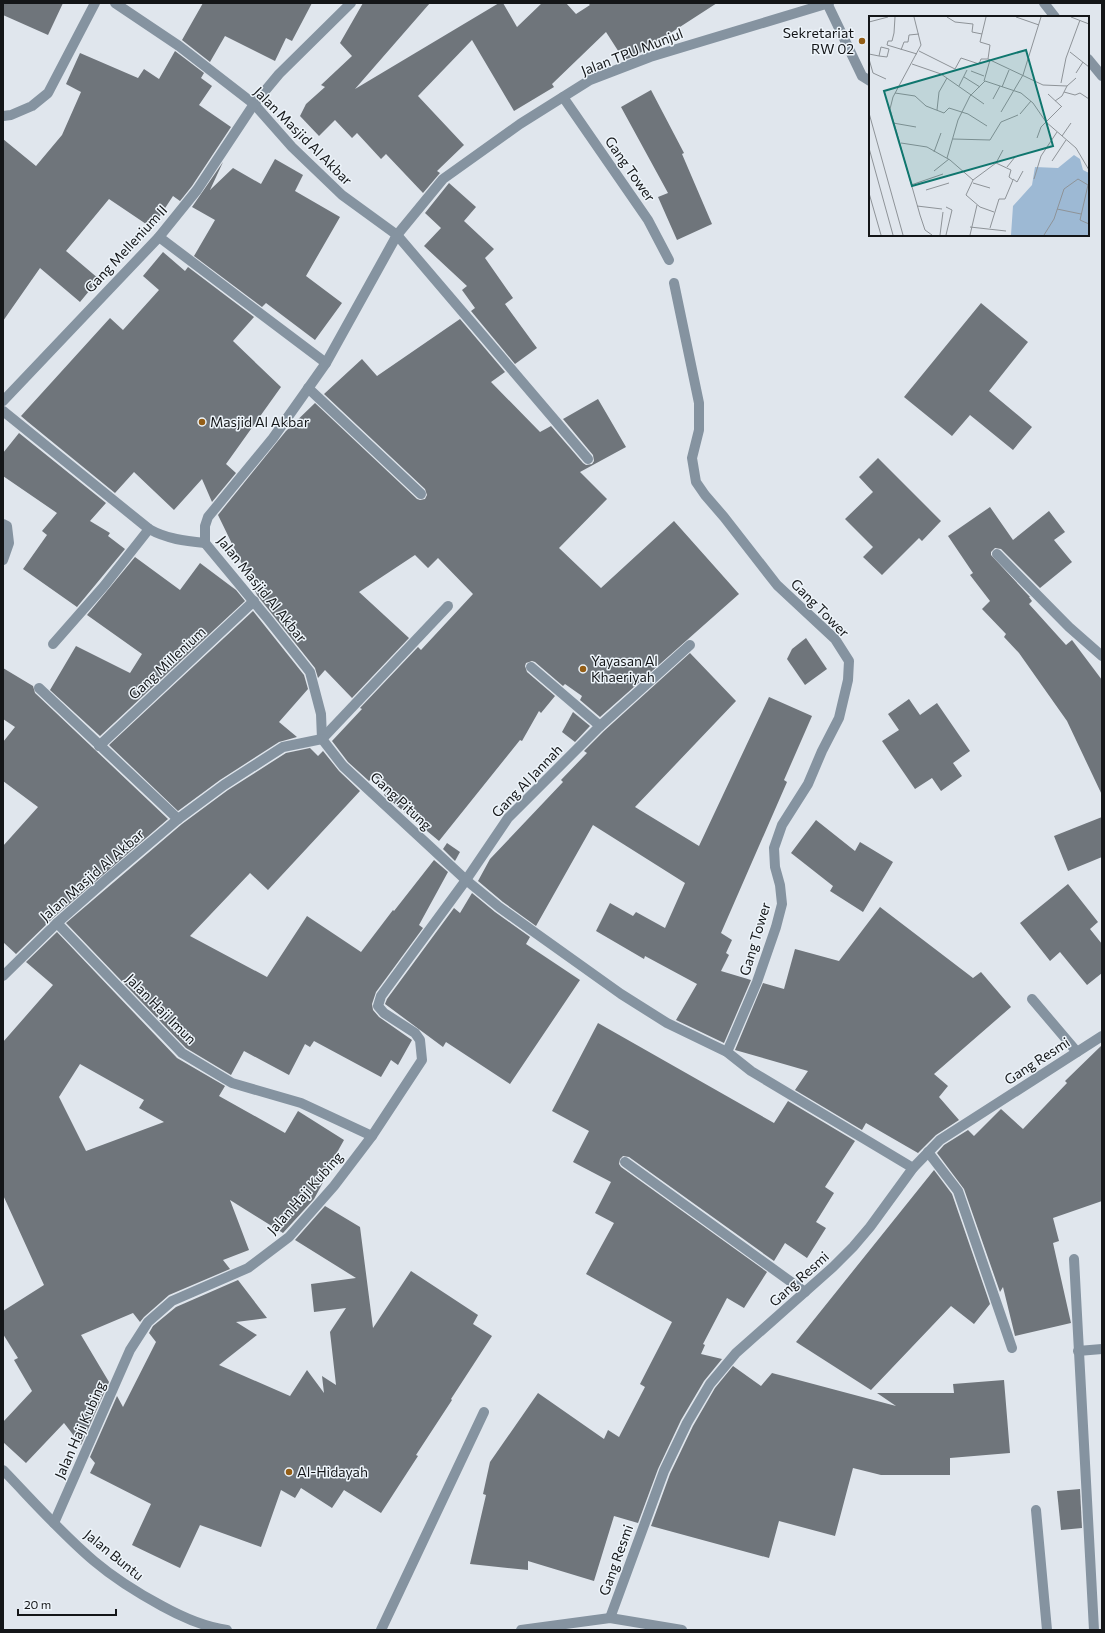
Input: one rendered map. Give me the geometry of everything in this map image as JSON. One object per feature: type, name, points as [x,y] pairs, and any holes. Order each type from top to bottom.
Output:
[{"type":"street","points":[[3,116],[11,115],[32,106],[48,93],[95,3]]},
{"type":"street","name":"Jalan Masjid Al Akbar","points":[[3,976],[58,923],[107,879],[178,819],[224,785],[284,747],[322,739],[321,714],[310,672],[254,601],[205,543],[205,526],[208,517],[273,438],[326,363],[397,235],[342,195],[292,147],[254,104],[179,46],[115,3]]},
{"type":"street","name":"Gang Mellenium II","points":[[3,401],[159,237],[197,190],[254,104],[279,74],[351,3]]},
{"type":"street","points":[[828,3],[862,76],[869,81]]},
{"type":"street","name":"Jalan TPU Munjul","points":[[397,235],[443,179],[520,124],[590,80],[650,58],[828,3]]},
{"type":"street","points":[[1044,3],[1054,16]]},
{"type":"street","points":[[1089,60],[1102,76]]},
{"type":"street","name":"Gang Tower","points":[[563,97],[648,220],[669,260]]},
{"type":"street","points":[[397,235],[588,459]]},
{"type":"street","points":[[159,237],[326,363]]},
{"type":"street","name":"Gang Tower","points":[[674,283],[699,403],[699,430],[692,458],[696,482],[777,585],[835,639],[848,661],[848,680],[839,718],[819,757],[808,784],[782,825],[774,848],[775,867],[780,885],[782,904],[776,927],[757,982],[728,1052]]},
{"type":"street","points":[[308,388],[421,494]]},
{"type":"street","points":[[3,411],[149,529],[172,539],[205,543]]},
{"type":"street","points":[[3,524],[7,526],[8,543],[3,560]]},
{"type":"street","points":[[53,644],[104,586],[149,529]]},
{"type":"street","points":[[997,554],[1069,627],[1102,656]]},
{"type":"street","name":"Gang Millenium","points":[[99,746],[254,601]]},
{"type":"street","points":[[322,739],[448,606]]},
{"type":"street","name":"Gang Al Jannah","points":[[466,880],[508,818],[600,726],[690,645]]},
{"type":"street","points":[[531,667],[600,726]]},
{"type":"street","points":[[39,688],[178,819]]},
{"type":"street","name":"Gang Pitung","points":[[322,739],[343,766],[466,880],[530,930],[621,994],[667,1023],[728,1052],[751,1071],[913,1168]]},
{"type":"street","name":"Jalan Haji Kubing","points":[[54,1523],[130,1350],[148,1322],[172,1301],[248,1268],[288,1238],[334,1186],[372,1136],[422,1060],[420,1040],[415,1033],[378,1006],[381,996],[466,880]]},
{"type":"street","name":"Jalan Haji Imun","points":[[58,923],[182,1053],[232,1083],[301,1103],[372,1136]]},
{"type":"street","points":[[1032,999],[1077,1052]]},
{"type":"street","name":"Gang Resmi","points":[[610,1618],[664,1471],[687,1423],[710,1384],[736,1354],[834,1267],[870,1227],[913,1168],[940,1140],[1102,1036]]},
{"type":"street","points":[[928,1152],[958,1191],[1012,1348]]},
{"type":"street","points":[[625,1162],[805,1292]]},
{"type":"street","points":[[1074,1259],[1094,1630]]},
{"type":"street","points":[[1078,1351],[1102,1349]]},
{"type":"street","points":[[380,1630],[484,1412]]},
{"type":"street","name":"Jalan Buntu","points":[[3,1470],[54,1523],[94,1561],[138,1593],[182,1616],[218,1629],[227,1630]]},
{"type":"street","points":[[1036,1510],[1048,1630]]},
{"type":"street","points":[[522,1630],[610,1618],[682,1630]]},
{"type":"building","points":[[3,3],[63,3],[48,35],[3,15]]},
{"type":"building","points":[[203,3],[312,3],[292,41],[286,38],[275,61],[225,36],[210,62],[182,40]]},
{"type":"building","points":[[363,3],[430,3],[355,89],[499,3],[503,3],[517,27],[542,3],[566,3],[576,14],[590,5],[588,3],[717,3],[635,56],[624,60],[606,32],[552,84],[554,87],[514,111],[472,40],[418,96],[464,145],[437,171],[440,173],[423,193],[386,154],[381,159],[357,133],[352,138],[335,120],[319,136],[300,116],[306,104],[325,87],[321,85],[352,56],[340,43]]},
{"type":"building","points":[[175,51],[204,73],[201,78],[212,86],[199,105],[231,127],[192,186],[180,201],[173,196],[152,228],[109,199],[66,251],[99,279],[80,302],[40,268],[3,321],[3,139],[36,166],[62,135],[81,92],[66,84],[80,53],[138,78],[144,69],[159,79]]},
{"type":"building","points":[[651,90],[684,153],[682,154],[712,224],[677,240],[658,197],[668,193],[621,107]]},
{"type":"building","points":[[275,159],[303,175],[295,191],[340,217],[306,276],[342,303],[315,340],[266,303],[262,307],[194,256],[215,220],[192,207],[223,162],[210,190],[233,168],[261,184]]},
{"type":"building","points":[[449,183],[476,207],[464,221],[494,249],[485,258],[513,298],[505,304],[537,348],[515,364],[471,311],[475,308],[462,290],[467,286],[424,246],[441,228],[425,213]]},
{"type":"building","points":[[163,252],[185,271],[188,267],[254,317],[233,341],[281,387],[226,464],[236,473],[212,502],[202,479],[174,510],[134,472],[115,493],[21,416],[110,318],[123,330],[159,290],[143,276]]},
{"type":"building","points":[[981,303],[1028,342],[989,391],[1032,427],[1013,450],[970,415],[952,436],[904,397]]},
{"type":"building","points":[[460,319],[505,372],[491,382],[540,432],[551,426],[583,463],[586,465],[592,464],[594,461],[593,455],[563,419],[598,399],[626,447],[580,472],[607,499],[559,548],[601,588],[674,521],[739,594],[600,717],[580,700],[582,696],[565,684],[563,686],[535,662],[532,661],[526,663],[525,666],[527,672],[555,696],[541,713],[539,711],[522,741],[520,740],[439,841],[384,795],[389,788],[374,776],[369,781],[348,762],[332,741],[362,709],[360,708],[418,647],[421,650],[473,594],[438,558],[428,568],[415,555],[359,592],[409,638],[352,698],[325,670],[318,678],[315,668],[257,595],[218,515],[286,431],[315,403],[417,499],[425,499],[427,495],[425,489],[324,394],[362,359],[377,376]]},
{"type":"building","points":[[19,433],[106,503],[90,521],[110,533],[108,536],[125,549],[77,607],[23,569],[47,535],[42,531],[57,513],[3,476],[3,453]]},
{"type":"building","points":[[878,458],[941,521],[922,541],[919,538],[882,575],[863,557],[873,547],[845,519],[873,492],[859,477]]},
{"type":"building","points":[[990,507],[1013,540],[1049,511],[1065,532],[1054,540],[1072,562],[1040,588],[1001,549],[995,548],[991,552],[991,555],[1030,597],[1032,601],[1029,604],[1066,645],[1072,640],[1102,680],[1102,795],[1067,721],[1019,653],[1004,637],[1006,634],[982,609],[990,601],[970,575],[973,573],[948,536]]},
{"type":"building","points":[[135,557],[180,590],[200,563],[236,590],[245,601],[100,736],[50,690],[76,646],[130,673],[142,654],[87,615]]},
{"type":"building","points":[[253,611],[304,675],[308,689],[279,722],[297,737],[279,742],[220,780],[178,811],[109,745]]},
{"type":"building","points":[[806,638],[827,669],[805,685],[787,659],[792,649]]},
{"type":"building","points":[[690,653],[736,701],[635,807],[699,846],[769,697],[812,716],[784,780],[787,782],[721,933],[732,940],[726,953],[729,955],[721,971],[751,980],[724,1043],[676,1020],[697,984],[645,956],[644,959],[596,931],[610,903],[633,916],[636,912],[665,928],[685,883],[593,825],[536,926],[503,902],[478,881],[490,859],[563,782],[561,780],[587,753],[584,751]]},
{"type":"building","points":[[3,668],[33,686],[35,693],[168,819],[53,918],[16,954],[3,942],[3,846],[38,807],[3,781],[3,742],[15,727],[3,719]]},
{"type":"building","points":[[909,699],[920,715],[937,703],[970,751],[953,763],[962,776],[941,791],[932,778],[915,789],[882,741],[899,730],[888,714]]},
{"type":"building","points":[[573,712],[590,726],[575,742],[562,732]]},
{"type":"building","points":[[310,748],[318,756],[323,751],[339,771],[360,791],[268,890],[250,873],[190,936],[267,977],[307,916],[361,952],[434,860],[448,872],[419,925],[423,928],[376,992],[372,1004],[373,1010],[379,1017],[412,1040],[398,1065],[391,1060],[381,1077],[314,1041],[310,1047],[305,1044],[289,1075],[244,1051],[231,1075],[186,1048],[66,923],[182,824],[228,790],[286,753]]},
{"type":"building","points":[[1102,817],[1102,857],[1068,871],[1054,836]]},
{"type":"building","points":[[816,820],[855,851],[860,842],[893,862],[863,912],[830,891],[833,886],[791,853]]},
{"type":"building","points":[[447,843],[460,852],[455,861],[443,849]]},
{"type":"building","points":[[1068,884],[1098,922],[1090,929],[1102,944],[1102,973],[1087,985],[1060,952],[1050,961],[1020,923]]},
{"type":"building","points":[[472,893],[495,912],[530,937],[526,944],[580,980],[510,1084],[446,1042],[443,1047],[385,1004],[387,999],[454,908],[460,913]]},
{"type":"building","points":[[880,907],[973,978],[981,972],[1011,1007],[934,1074],[948,1086],[939,1097],[959,1120],[936,1135],[918,1153],[866,1123],[862,1130],[795,1090],[808,1071],[735,1050],[763,983],[784,989],[795,949],[839,961]]},
{"type":"building","points":[[57,932],[177,1058],[225,1086],[219,1096],[285,1133],[298,1111],[344,1140],[325,1174],[327,1175],[314,1199],[283,1233],[230,1200],[249,1250],[223,1260],[230,1269],[169,1295],[140,1322],[133,1313],[81,1335],[109,1382],[81,1445],[64,1423],[26,1463],[3,1442],[3,1422],[32,1391],[14,1360],[18,1358],[3,1334],[3,1311],[44,1285],[3,1195],[3,1042],[53,985],[26,962]],"holes":[[[80,1064],[144,1100],[139,1108],[164,1122],[86,1151],[59,1097]]]},
{"type":"building","points":[[598,1023],[774,1123],[788,1101],[855,1141],[825,1187],[834,1193],[816,1222],[826,1228],[807,1258],[785,1243],[774,1261],[629,1157],[623,1156],[620,1159],[619,1164],[621,1167],[767,1272],[744,1308],[727,1298],[703,1344],[705,1345],[701,1354],[722,1359],[704,1381],[681,1420],[658,1469],[638,1523],[614,1516],[594,1581],[528,1561],[528,1570],[470,1564],[486,1495],[483,1494],[490,1462],[538,1393],[604,1439],[608,1430],[619,1437],[645,1387],[640,1384],[672,1322],[586,1274],[614,1223],[595,1213],[611,1182],[573,1162],[589,1131],[552,1111]]},
{"type":"building","points":[[1102,1045],[1102,1201],[1053,1218],[1059,1241],[1053,1243],[1071,1323],[1015,1336],[1003,1287],[1000,1292],[964,1189],[937,1153],[944,1145],[968,1130],[974,1136],[1001,1109],[1023,1129],[1067,1083],[1065,1081]]},
{"type":"building","points":[[934,1170],[952,1194],[990,1304],[974,1324],[951,1306],[871,1390],[796,1342]]},
{"type":"building","points":[[325,1206],[360,1227],[373,1328],[411,1271],[478,1315],[473,1324],[492,1336],[451,1399],[452,1400],[416,1455],[418,1456],[381,1513],[344,1490],[332,1508],[301,1488],[295,1498],[281,1490],[261,1547],[200,1525],[180,1568],[132,1545],[151,1504],[90,1473],[95,1463],[90,1457],[117,1396],[123,1407],[156,1342],[149,1333],[153,1326],[176,1307],[238,1280],[267,1318],[236,1322],[257,1335],[219,1365],[290,1396],[307,1370],[324,1393],[322,1376],[336,1385],[330,1332],[346,1308],[314,1312],[311,1284],[356,1278],[295,1240]]},
{"type":"building","points":[[733,1366],[761,1386],[772,1373],[896,1406],[877,1393],[954,1393],[953,1384],[1004,1380],[1010,1453],[950,1458],[950,1475],[881,1475],[853,1468],[835,1536],[779,1521],[769,1558],[651,1526],[670,1474],[693,1426],[715,1388]]},
{"type":"building","points":[[1080,1489],[1082,1528],[1061,1530],[1057,1491]]},
{"type":"place","name":"Sekretariat RW 02","points":[[862,41]]},
{"type":"place","name":"Masjid Al Akbar","points":[[202,422]]},
{"type":"place","name":"Yayasan Al Khaeriyah","points":[[583,669]]},
{"type":"place","name":"Al-Hidayah","points":[[289,1472]]}]
